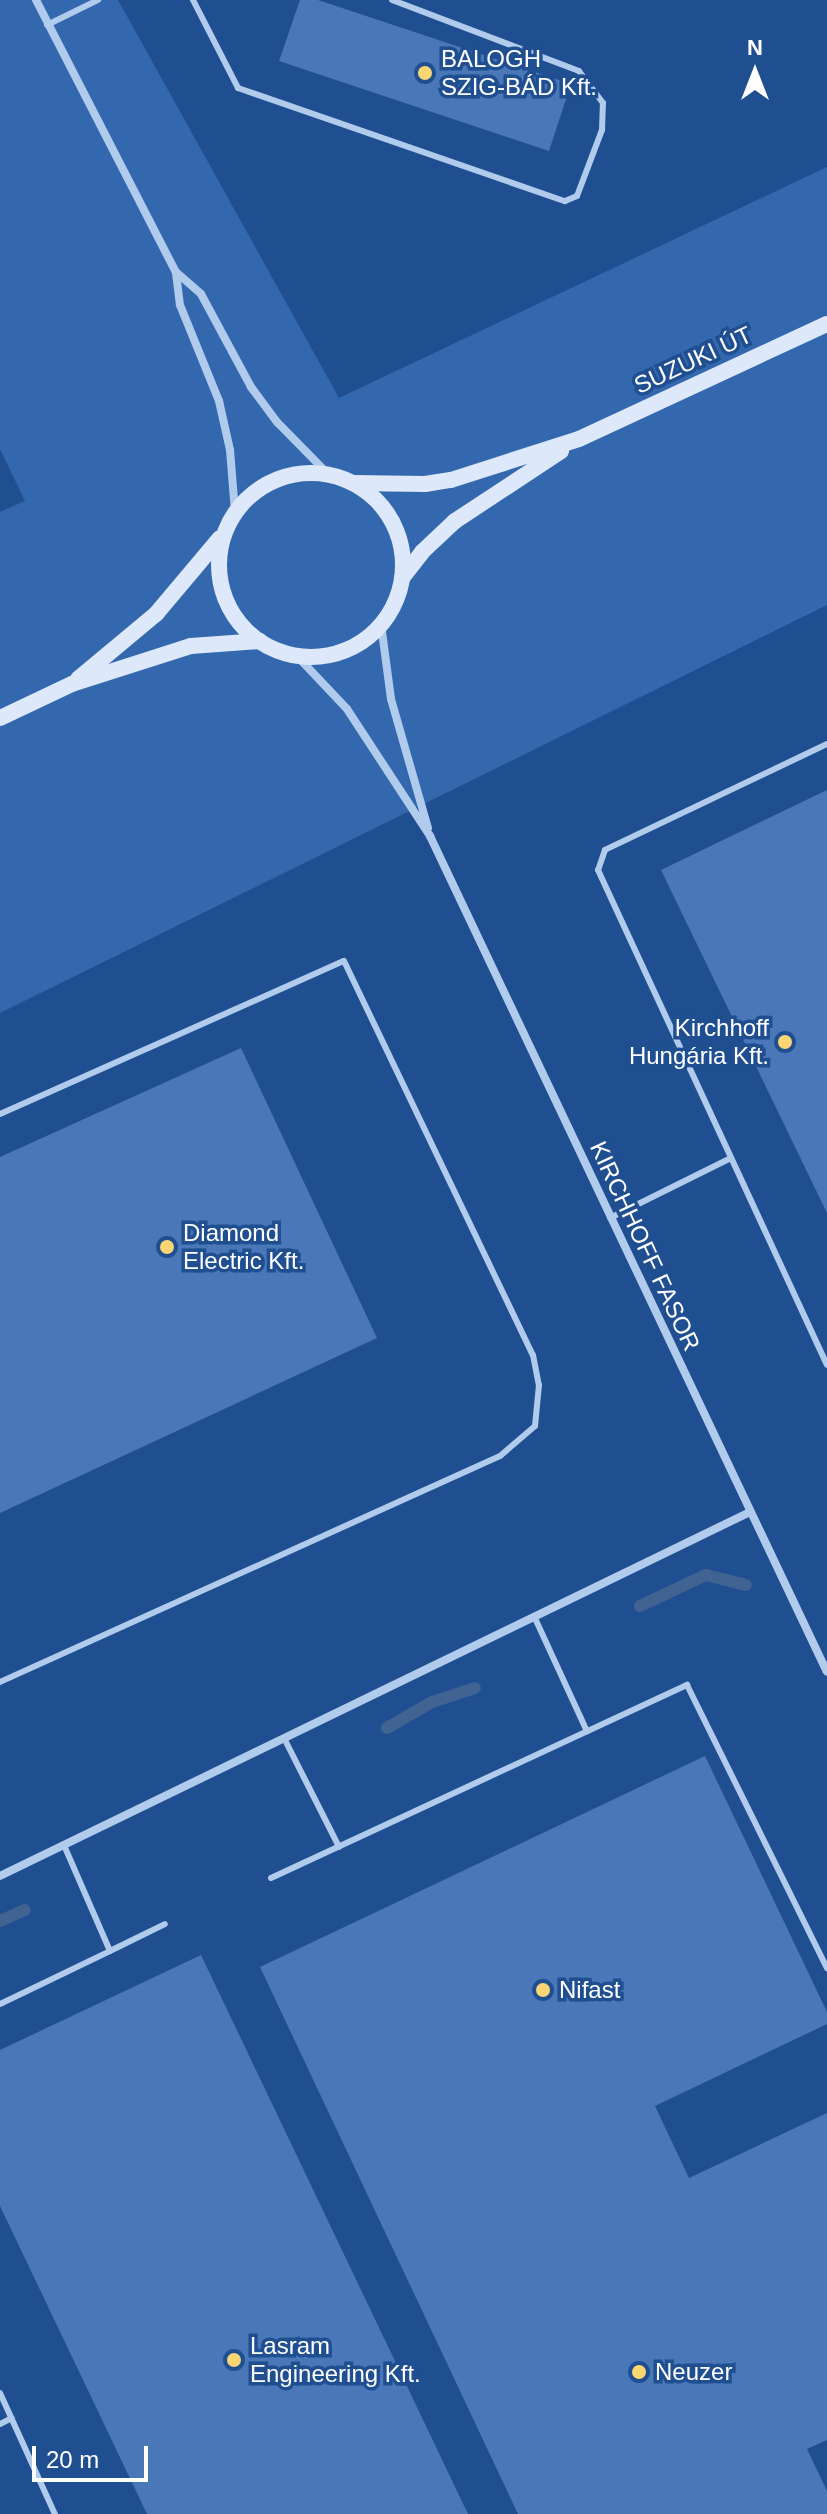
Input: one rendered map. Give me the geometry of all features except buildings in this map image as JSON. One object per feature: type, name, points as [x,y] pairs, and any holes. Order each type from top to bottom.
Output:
[{"type":"main road","name":"SUZUKI ÚT","points":[[579,439],[827,324]]},
{"type":"main road","points":[[353,483],[425,484],[451,480],[579,439]]},
{"type":"main road","points":[[401,579],[422,552],[455,521],[579,439]]},
{"type":"main road","points":[[72,684],[156,614],[224,534],[235,512],[248,496],[270,482],[298,473],[329,475],[353,483],[378,501],[394,525],[402,553],[401,579],[393,606],[381,624],[360,642],[341,652],[315,657],[296,655],[260,641],[238,621],[224,596],[218,566],[224,534]]},
{"type":"main road","points":[[0,718],[72,684],[191,646],[260,641]]},
{"type":"street","points":[[36,0],[176,272],[180,305],[219,401],[230,450],[235,512]]},
{"type":"street","points":[[176,272],[201,294],[251,387],[268,410],[329,475]]},
{"type":"street","name":"KIRCHHOFF FASOR","points":[[381,624],[391,699],[430,836]]},
{"type":"street","name":"KIRCHHOFF FASOR","points":[[296,655],[347,709],[430,836],[827,1672]]},
{"type":"street","points":[[0,1876],[750,1512]]},
{"type":"lane","points":[[47,25],[98,0]]},
{"type":"lane","points":[[193,0],[238,88],[565,201],[577,196],[602,130],[603,103],[579,71],[392,0]]},
{"type":"lane","points":[[827,744],[605,850],[598,870],[827,1365]]},
{"type":"lane","points":[[0,1114],[344,961],[533,1355],[539,1385],[535,1426],[500,1456],[0,1682]]},
{"type":"lane","points":[[610,1218],[731,1158]]},
{"type":"lane","points":[[534,1616],[587,1731]]},
{"type":"lane","points":[[271,1878],[687,1685],[827,1968]]},
{"type":"lane","points":[[284,1738],[339,1847]]},
{"type":"lane","points":[[64,1845],[110,1951]]},
{"type":"lane","points":[[0,2004],[165,1924]]},
{"type":"lane","points":[[0,2393],[55,2514]]},
{"type":"lane","points":[[0,2424],[12,2418]]},
{"type":"shaded area","points":[[0,0],[118,0],[339,398],[827,167],[827,605],[0,1013],[0,512],[25,501],[0,449]]},
{"type":"waterway","points":[[640,1606],[706,1575],[746,1585]]},
{"type":"waterway","points":[[387,1728],[432,1702],[475,1688]]},
{"type":"waterway","points":[[0,1921],[25,1910]]},
{"type":"place","name":"BALOGH SZIG-BÁD Kft.","points":[[425,73]]},
{"type":"place","name":"Kirchhoff Hungária Kft.","points":[[785,1042]]},
{"type":"place","name":"Diamond Electric Kft.","points":[[167,1247]]},
{"type":"place","name":"Nifast","points":[[543,1990]]},
{"type":"place","name":"Lasram Engineering Kft.","points":[[234,2360]]},
{"type":"place","name":"Neuzer","points":[[639,2372]]}]
